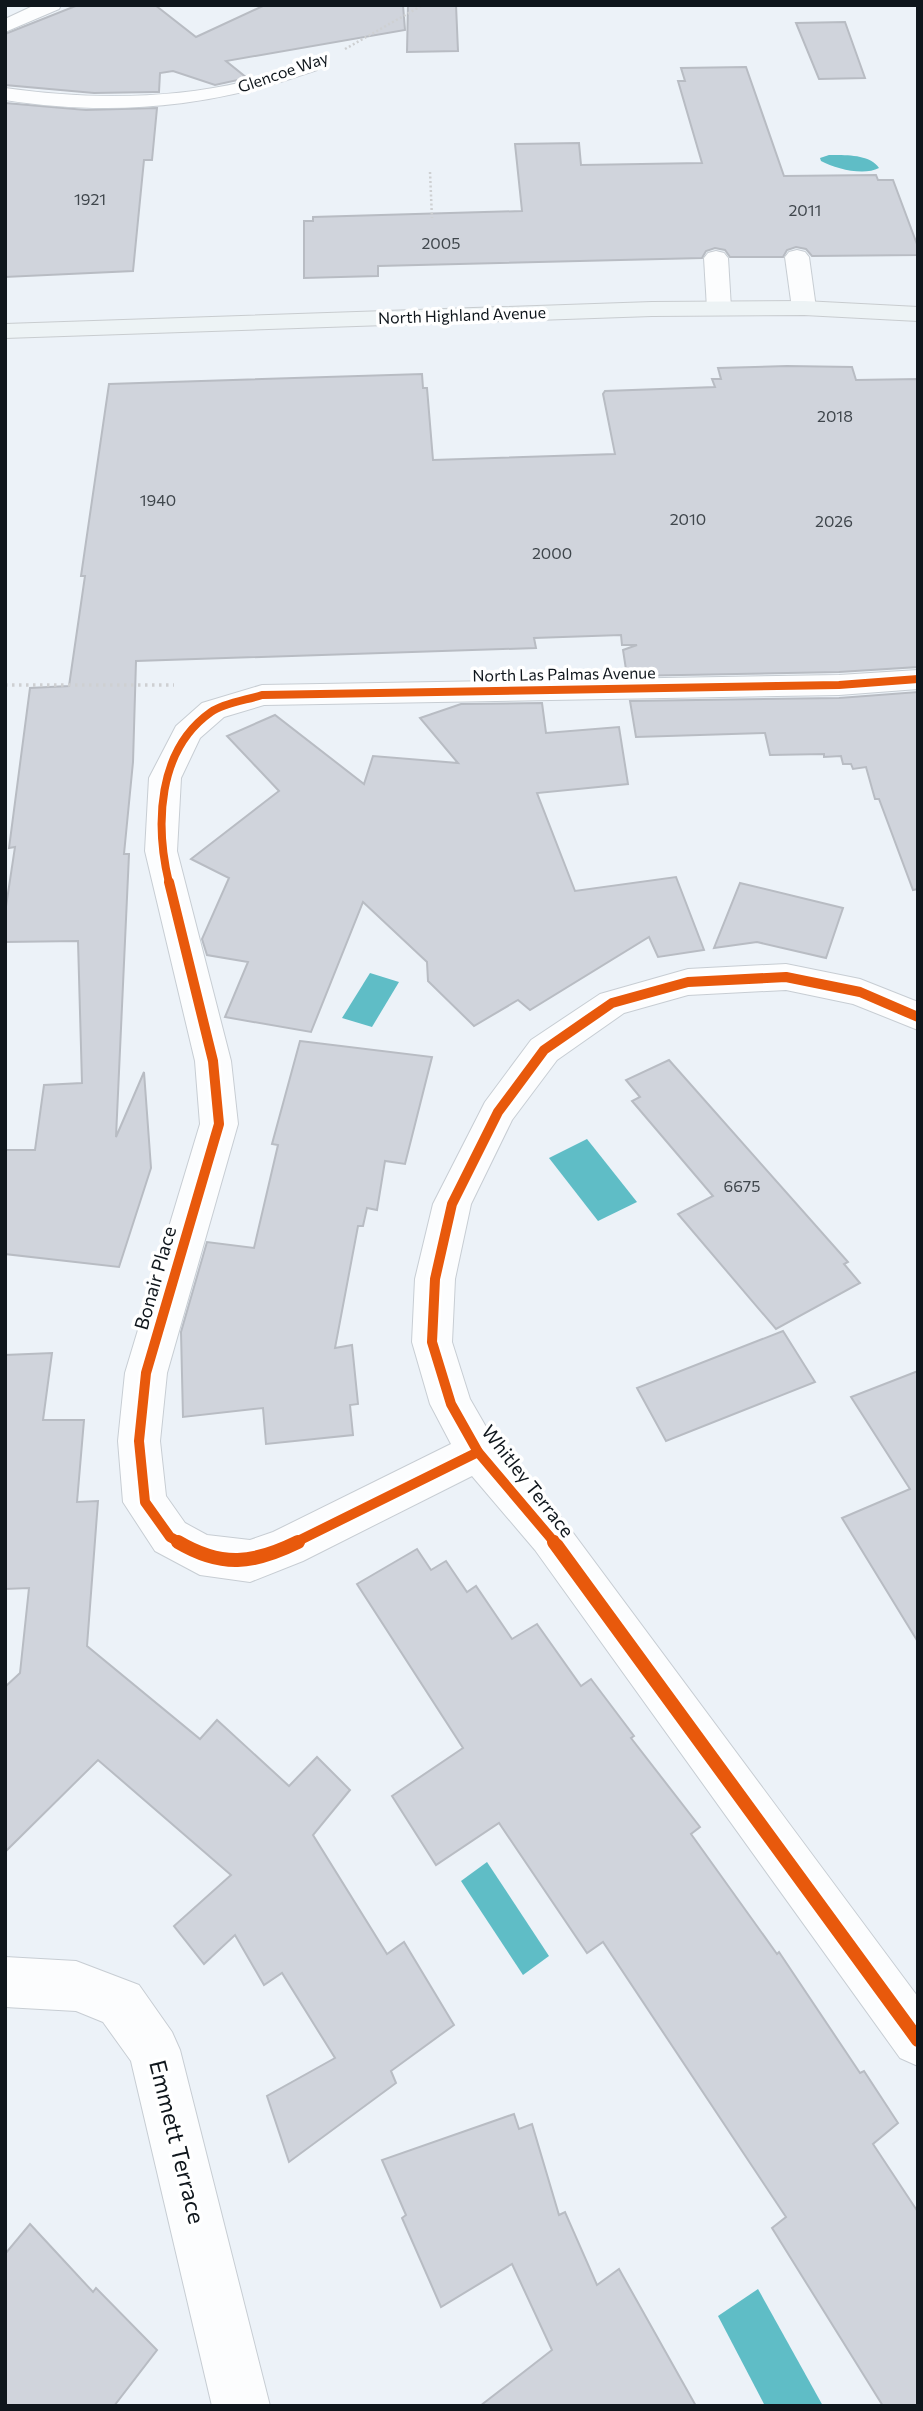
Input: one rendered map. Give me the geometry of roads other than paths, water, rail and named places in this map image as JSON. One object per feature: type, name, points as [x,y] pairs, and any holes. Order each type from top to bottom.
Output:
[{"type":"main road","name":"North Highland Avenue","points":[[5,331],[719,309],[804,308],[918,314]]},
{"type":"street","points":[[5,26],[52,5]]},
{"type":"street","name":"Glencoe Way","points":[[5,94],[47,102],[184,98],[242,88],[310,66]]},
{"type":"street","points":[[796,257],[804,308]]},
{"type":"street","points":[[716,258],[719,309]]},
{"type":"street","name":"North Las Palmas Avenue","points":[[213,710],[262,695],[825,685],[918,679]]},
{"type":"street","name":"Bonair Place","points":[[213,710],[187,733],[165,778],[161,851],[213,1061],[219,1124],[146,1373],[139,1441],[145,1502],[170,1537],[200,1555],[250,1561],[287,1547],[478,1452]]},
{"type":"street","name":"Whitley Terrace","points":[[918,1017],[860,992],[786,977],[688,982],[612,1003],[544,1050],[498,1112],[452,1204],[435,1279],[432,1342],[451,1404],[478,1452],[550,1536],[918,2040]]},
{"type":"street","name":"Emmett Terrace","points":[[5,1982],[76,1986],[121,2003],[154,2050],[241,2406]]},
{"type":"water","points":[[829,155],[863,158],[875,163],[879,168],[858,171],[834,167],[821,161],[820,158]]},
{"type":"water","points":[[370,973],[399,982],[372,1027],[342,1018]]},
{"type":"water","points":[[587,1139],[637,1202],[598,1221],[549,1158]]},
{"type":"water","points":[[487,1862],[549,1956],[523,1975],[461,1881]]},
{"type":"water","points":[[758,2289],[823,2406],[765,2406],[718,2316]]}]
